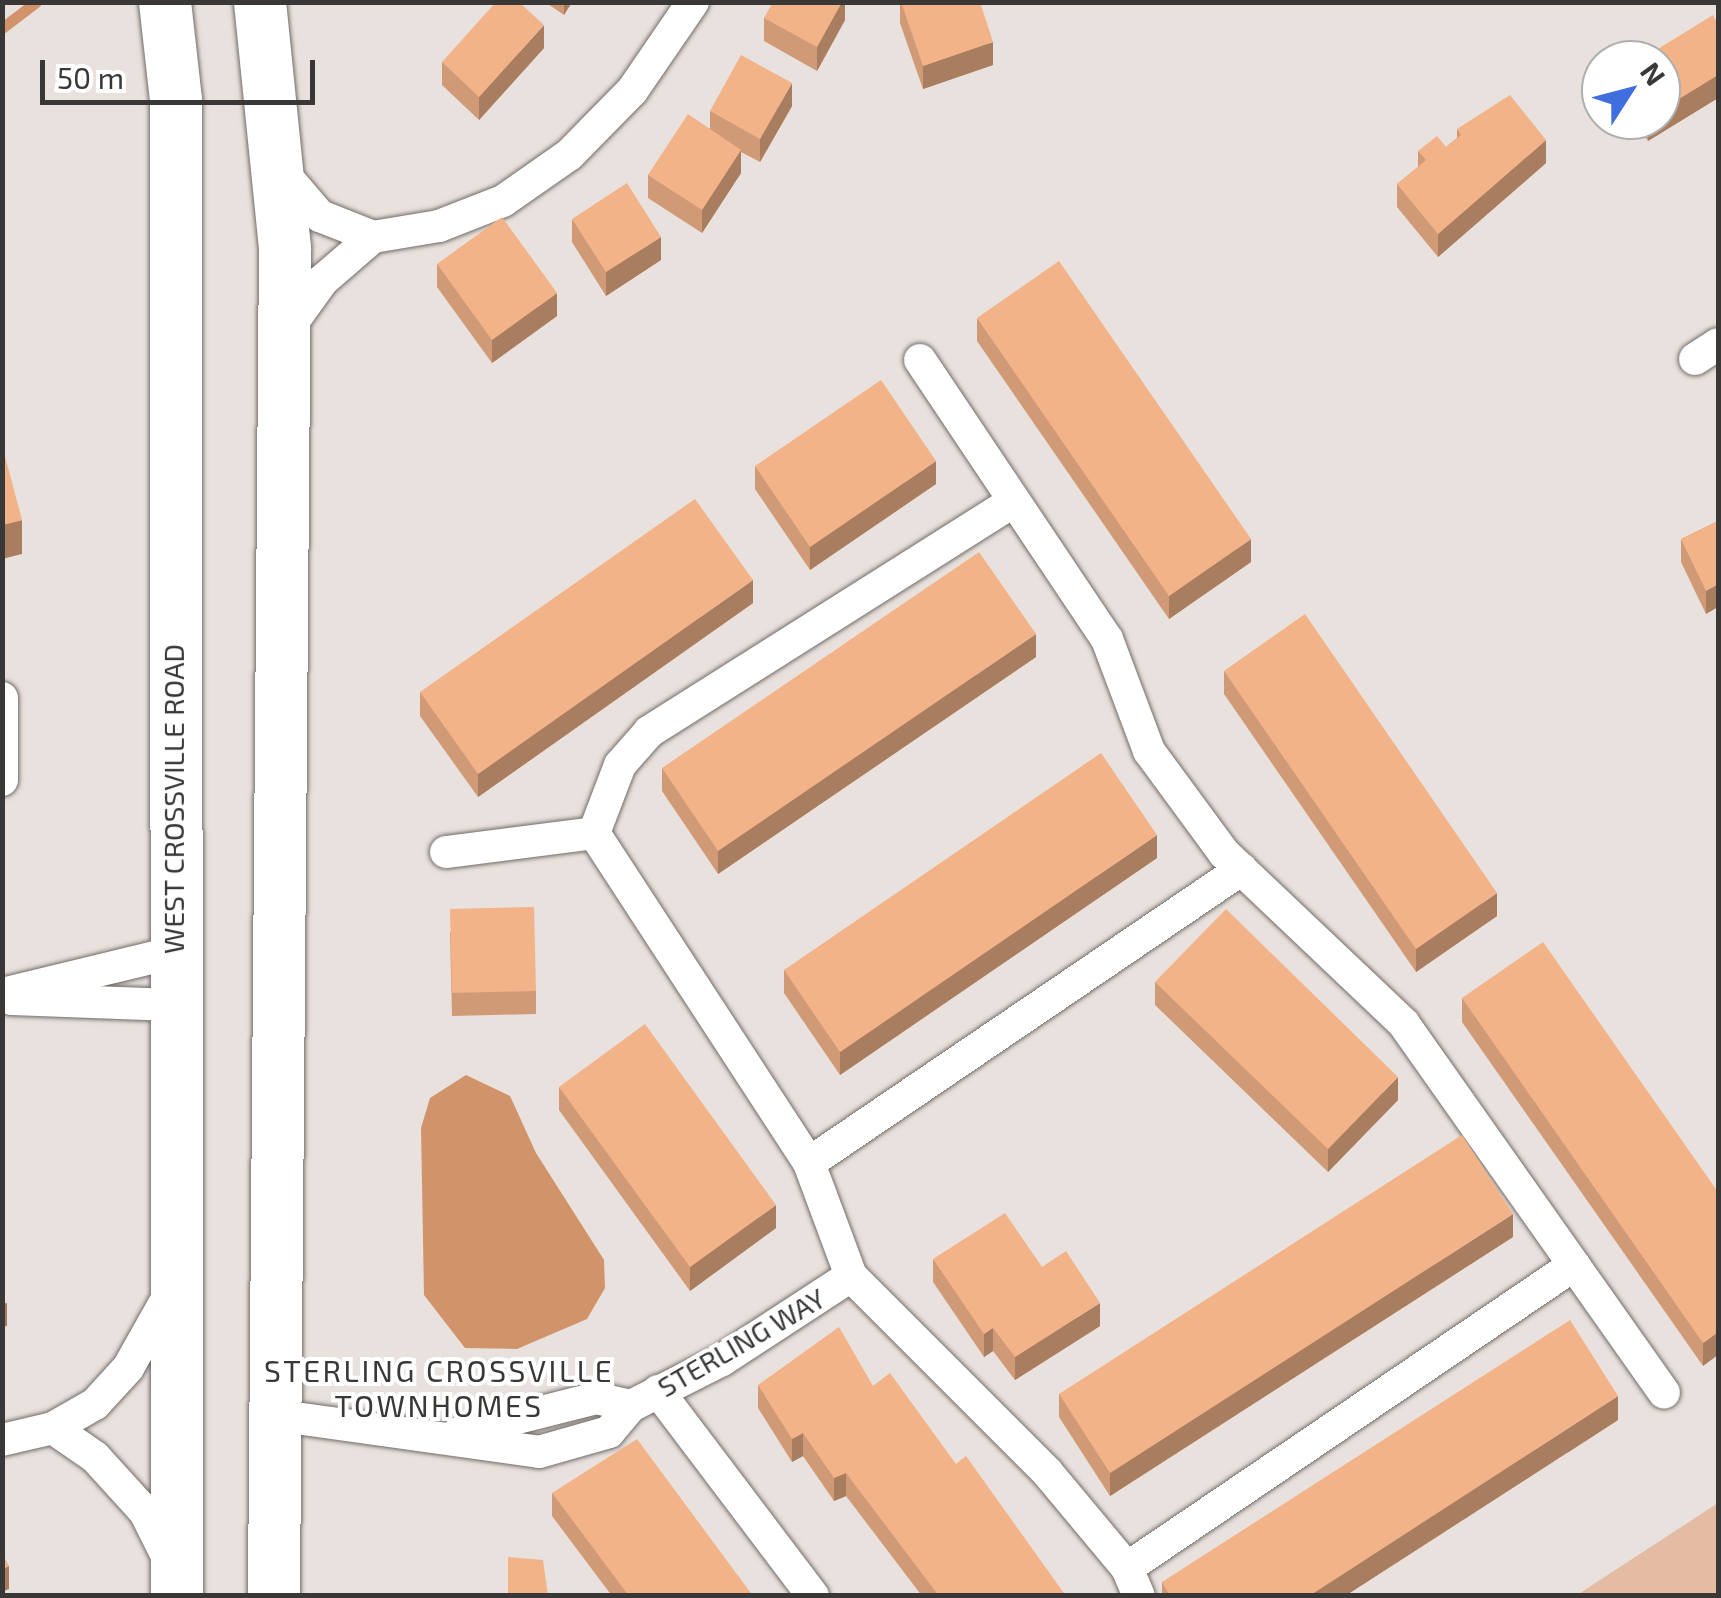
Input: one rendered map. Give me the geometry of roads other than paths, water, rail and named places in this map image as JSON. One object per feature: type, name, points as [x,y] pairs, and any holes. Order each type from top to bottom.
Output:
[{"type":"main road","name":"WEST CROSSVILLE ROAD","points":[[165,2],[176,100],[172,953],[176,1586]]},
{"type":"main road","points":[[260,2],[276,164],[284,334],[274,1596]]},
{"type":"street","points":[[276,164],[320,216],[372,237],[439,226],[504,201],[569,155],[632,91],[693,2]]},
{"type":"street","points":[[284,334],[323,280],[372,237]]},
{"type":"street","points":[[920,360],[1106,639],[1149,751],[1242,869],[1404,1024],[1664,1393]]},
{"type":"street","points":[[594,833],[620,765],[649,732],[1014,501]]},
{"type":"street","points":[[2,698],[2,780]]},
{"type":"street","points":[[446,852],[594,833]]},
{"type":"street","points":[[594,833],[809,1163],[851,1276],[1047,1472],[1133,1582],[1574,1266]]},
{"type":"street","points":[[809,1163],[1242,869]]},
{"type":"street","points":[[2,996],[172,953]]},
{"type":"street","points":[[2,996],[172,1005]]},
{"type":"street","name":"STERLING WAY","points":[[274,1415],[448,1435],[539,1452],[609,1432],[644,1399],[722,1360],[851,1276]]},
{"type":"street","points":[[2,1440],[53,1428],[95,1404],[128,1368],[176,1282]]},
{"type":"street","points":[[644,1399],[812,1596]]},
{"type":"street","points":[[53,1428],[95,1457],[145,1512],[176,1586]]},
{"type":"waterway","points":[[2,28],[36,2]]},
{"type":"district","name":"STERLING CROSSVILLE TOWNHOMES","points":[[439,1387]]}]
